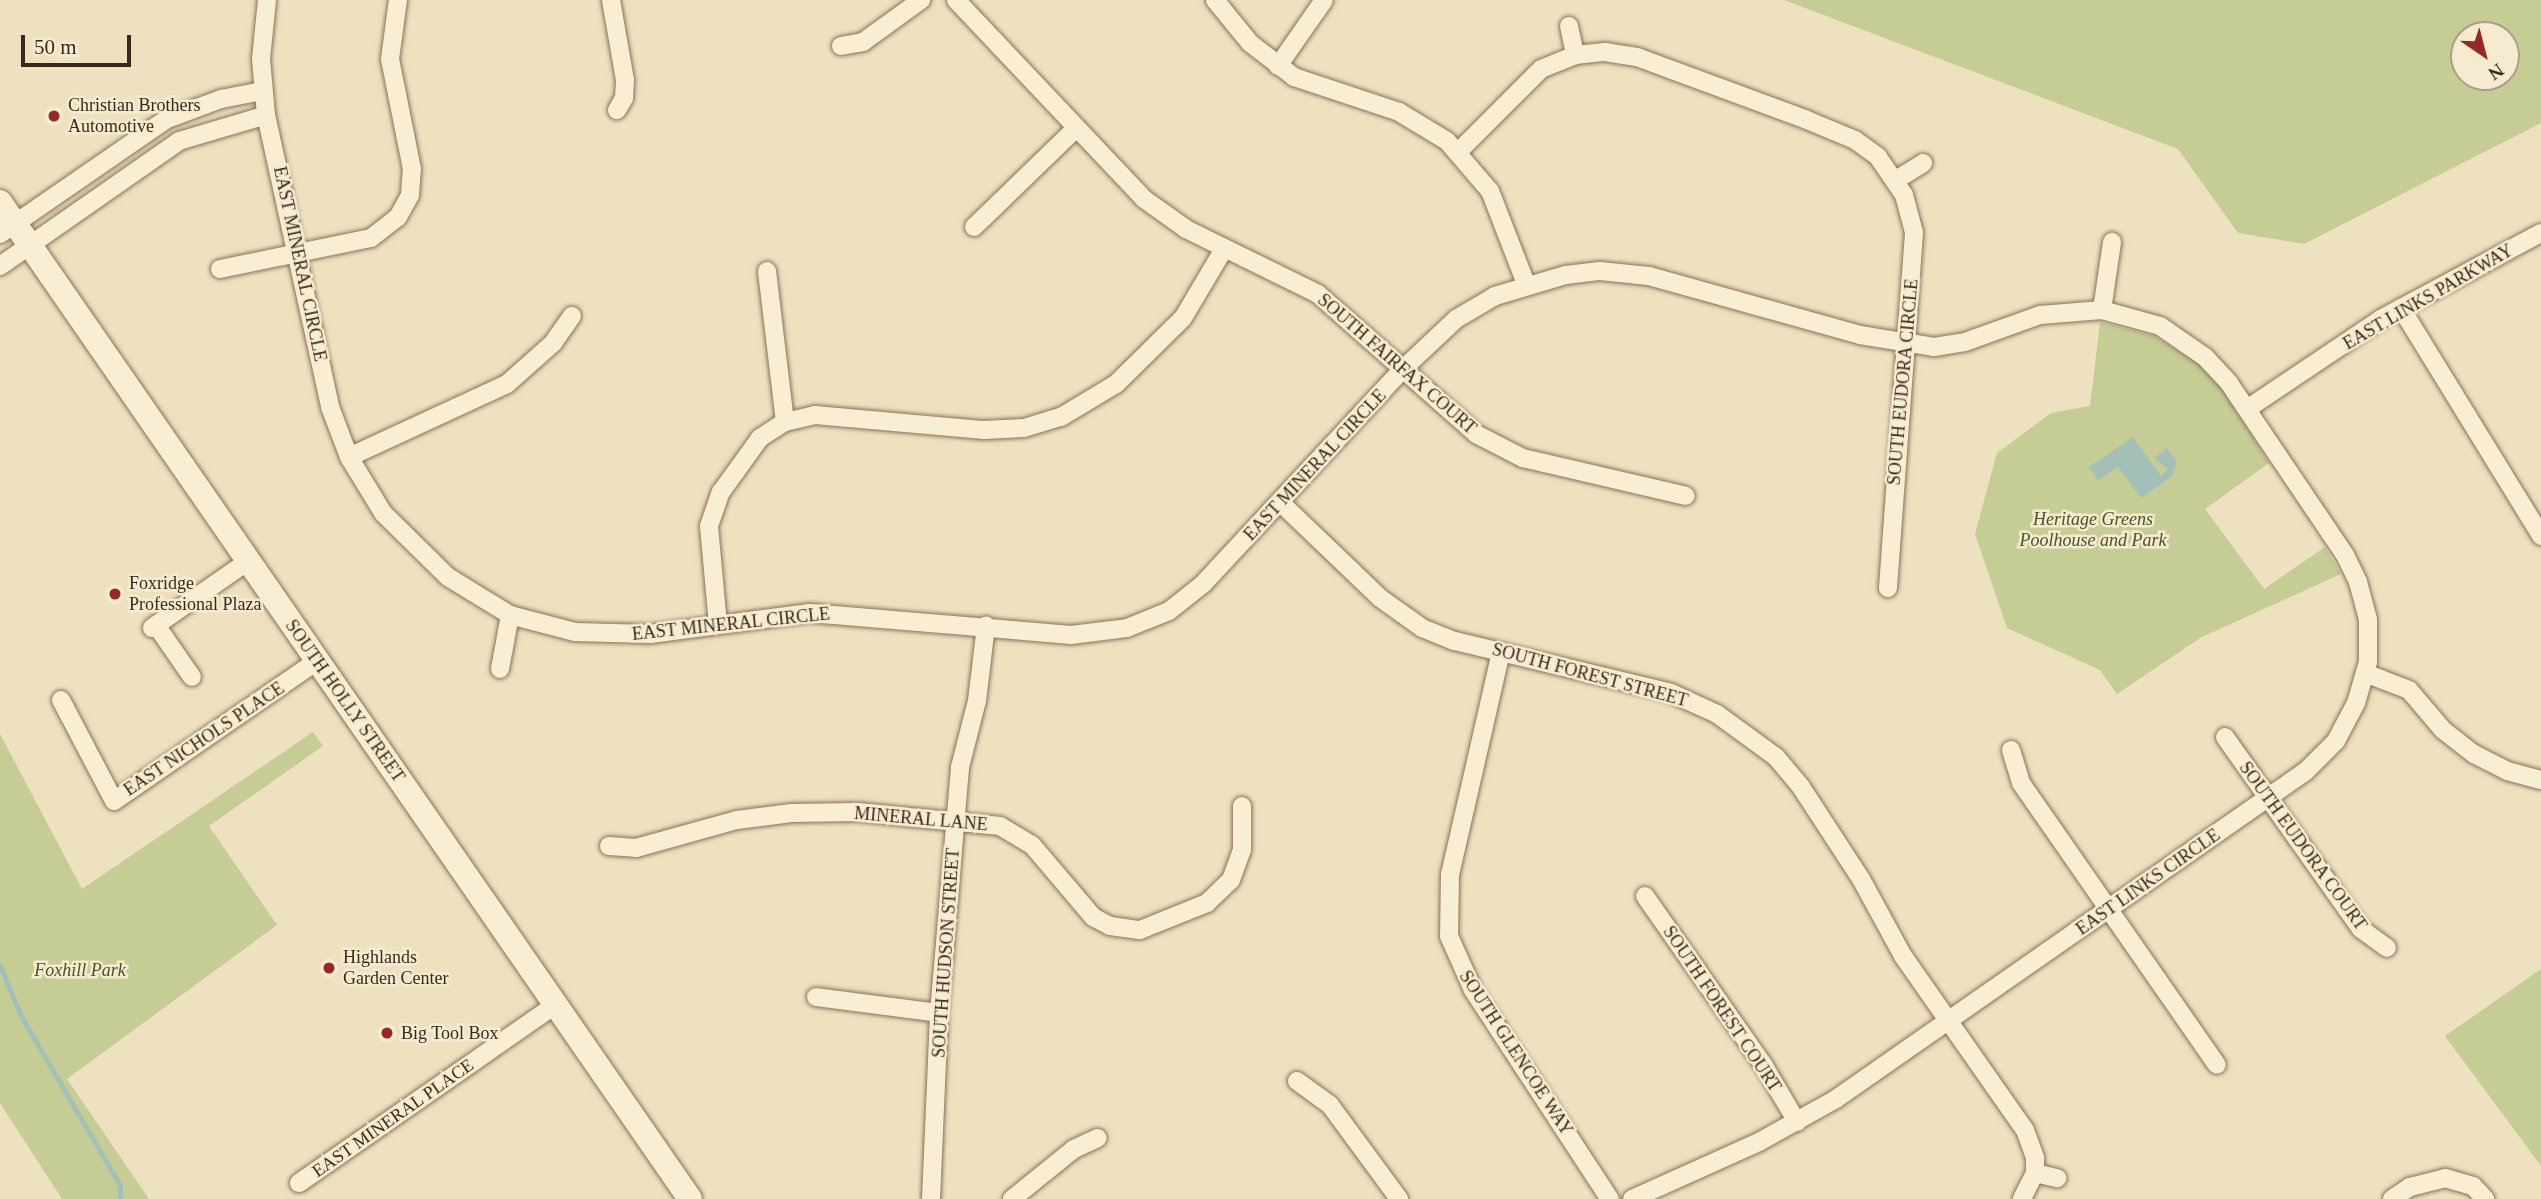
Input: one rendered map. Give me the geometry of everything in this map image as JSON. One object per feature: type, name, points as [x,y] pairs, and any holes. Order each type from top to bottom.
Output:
[{"type":"main road","name":"SOUTH HOLLY STREET","points":[[0,202],[7,229],[30,246],[690,1199]]},
{"type":"street","name":"EAST MINERAL CIRCLE","points":[[267,0],[261,47],[266,115],[330,407],[349,457],[383,513],[407,540],[448,577],[510,615],[575,632],[621,635],[821,613],[1085,634],[1127,628],[1153,619],[1203,584],[1403,369],[1474,307],[1525,284],[1600,271],[1649,276],[1904,345],[1949,346],[2039,315],[2102,310],[2143,319],[2190,345],[2218,370],[2247,409]]},
{"type":"street","points":[[220,269],[371,238],[389,226],[405,206],[412,169],[390,60],[398,0]]},
{"type":"street","points":[[611,0],[625,80],[618,110]]},
{"type":"street","points":[[841,46],[863,42],[921,0]]},
{"type":"street","name":"SOUTH FAIRFAX COURT","points":[[956,0],[1144,199],[1224,249],[1318,293],[1462,423],[1496,446],[1523,458],[1686,496]]},
{"type":"street","points":[[1215,0],[1237,30],[1278,66],[1310,85],[1399,112],[1433,131],[1458,152],[1494,199],[1525,284]]},
{"type":"street","points":[[1278,66],[1324,0]]},
{"type":"street","points":[[1569,26],[1575,55]]},
{"type":"street","name":"SOUTH EUDORA CIRCLE","points":[[1458,152],[1526,80],[1575,55],[1605,52],[1637,58],[1817,123],[1872,152],[1896,180],[1914,233],[1888,588]]},
{"type":"street","points":[[7,229],[167,119],[221,99],[263,91]]},
{"type":"street","points":[[0,266],[179,141],[266,115]]},
{"type":"street","points":[[974,227],[1076,128]]},
{"type":"street","points":[[1896,180],[1923,163]]},
{"type":"street","name":"EAST LINKS PARKWAY","points":[[2247,409],[2401,308],[2541,233]]},
{"type":"street","points":[[2102,310],[2112,242]]},
{"type":"street","points":[[718,625],[707,544],[715,505],[742,457],[785,422],[834,414],[1005,430],[1061,417],[1116,384],[1183,318],[1224,249]]},
{"type":"street","points":[[767,271],[785,422]]},
{"type":"street","points":[[2401,308],[2541,536]]},
{"type":"street","points":[[349,457],[507,384],[553,343],[572,316]]},
{"type":"street","name":"EAST LINKS CIRCLE","points":[[1632,1199],[1797,1122],[1948,1022],[2267,799],[2330,748],[2356,703],[2365,673],[2368,620],[2358,582],[2345,555],[2247,409]]},
{"type":"street","name":"SOUTH FOREST STREET","points":[[1281,503],[1407,619],[1438,636],[1671,693],[1717,714],[1755,739],[1801,787],[1948,1022],[2025,1130],[2035,1158],[2035,1173]]},
{"type":"street","points":[[192,677],[154,626],[248,561]]},
{"type":"street","points":[[500,669],[510,615]]},
{"type":"street","name":"SOUTH HUDSON STREET","points":[[930,1199],[939,1013],[960,767],[977,701],[986,626]]},
{"type":"street","name":"SOUTH GLENCOE WAY","points":[[1501,652],[1450,875],[1449,936],[1473,990],[1610,1199]]},
{"type":"street","name":"EAST NICHOLS PLACE","points":[[61,700],[114,801],[317,661]]},
{"type":"street","points":[[2365,673],[2409,690],[2444,730],[2474,754],[2507,771],[2541,780]]},
{"type":"street","name":"SOUTH EUDORA COURT","points":[[2225,737],[2361,929],[2387,948]]},
{"type":"street","points":[[2011,750],[2021,783],[2217,1065]]},
{"type":"street","name":"MINERAL LANE","points":[[609,846],[636,848],[691,830],[792,813],[857,812],[956,821],[1012,830],[1032,845],[1093,917],[1117,928],[1140,930],[1207,903],[1231,880],[1242,850],[1242,806]]},
{"type":"street","name":"SOUTH FOREST COURT","points":[[1645,896],[1764,1066],[1797,1122]]},
{"type":"street","points":[[816,997],[939,1013]]},
{"type":"street","name":"EAST MINERAL PLACE","points":[[299,1183],[555,1005]]},
{"type":"street","points":[[1297,1081],[1330,1105],[1399,1199]]},
{"type":"street","points":[[1012,1199],[1074,1149],[1098,1138]]},
{"type":"street","points":[[2022,1199],[2035,1173],[2057,1178]]},
{"type":"street","points":[[2392,1199],[2410,1187],[2445,1178],[2473,1186],[2485,1199]]},
{"type":"green space","points":[[1784,0],[2541,0],[2541,123],[2304,244],[2238,233],[2178,149]]},
{"type":"green space","name":"Heritage Greens Poolhouse and Park","points":[[2100,322],[2154,336],[2201,365],[2221,387],[2269,463],[2205,509],[2264,589],[2325,547],[2341,574],[2200,638],[2117,694],[2100,670],[2007,628],[1975,534],[1997,453],[2051,413],[2090,406]]},
{"type":"green space","name":"Foxhill Park","points":[[313,732],[323,746],[209,826],[277,925],[67,1079],[149,1199],[62,1199],[0,1103],[0,734],[82,889]]},
{"type":"green space","points":[[2541,969],[2541,1166],[2445,1036]]},
{"type":"water","points":[[2133,437],[2161,476],[2168,469],[2154,458],[2167,448],[2177,462],[2172,476],[2141,498],[2118,467],[2098,480],[2089,467]]},
{"type":"waterway","points":[[0,965],[22,1017],[120,1185],[121,1199]]},
{"type":"place","name":"Christian Brothers Automotive","points":[[54,116]]},
{"type":"place","name":"Foxridge Professional Plaza","points":[[115,594]]},
{"type":"place","name":"Highlands Garden Center","points":[[329,968]]},
{"type":"place","name":"Big Tool Box","points":[[387,1033]]}]
